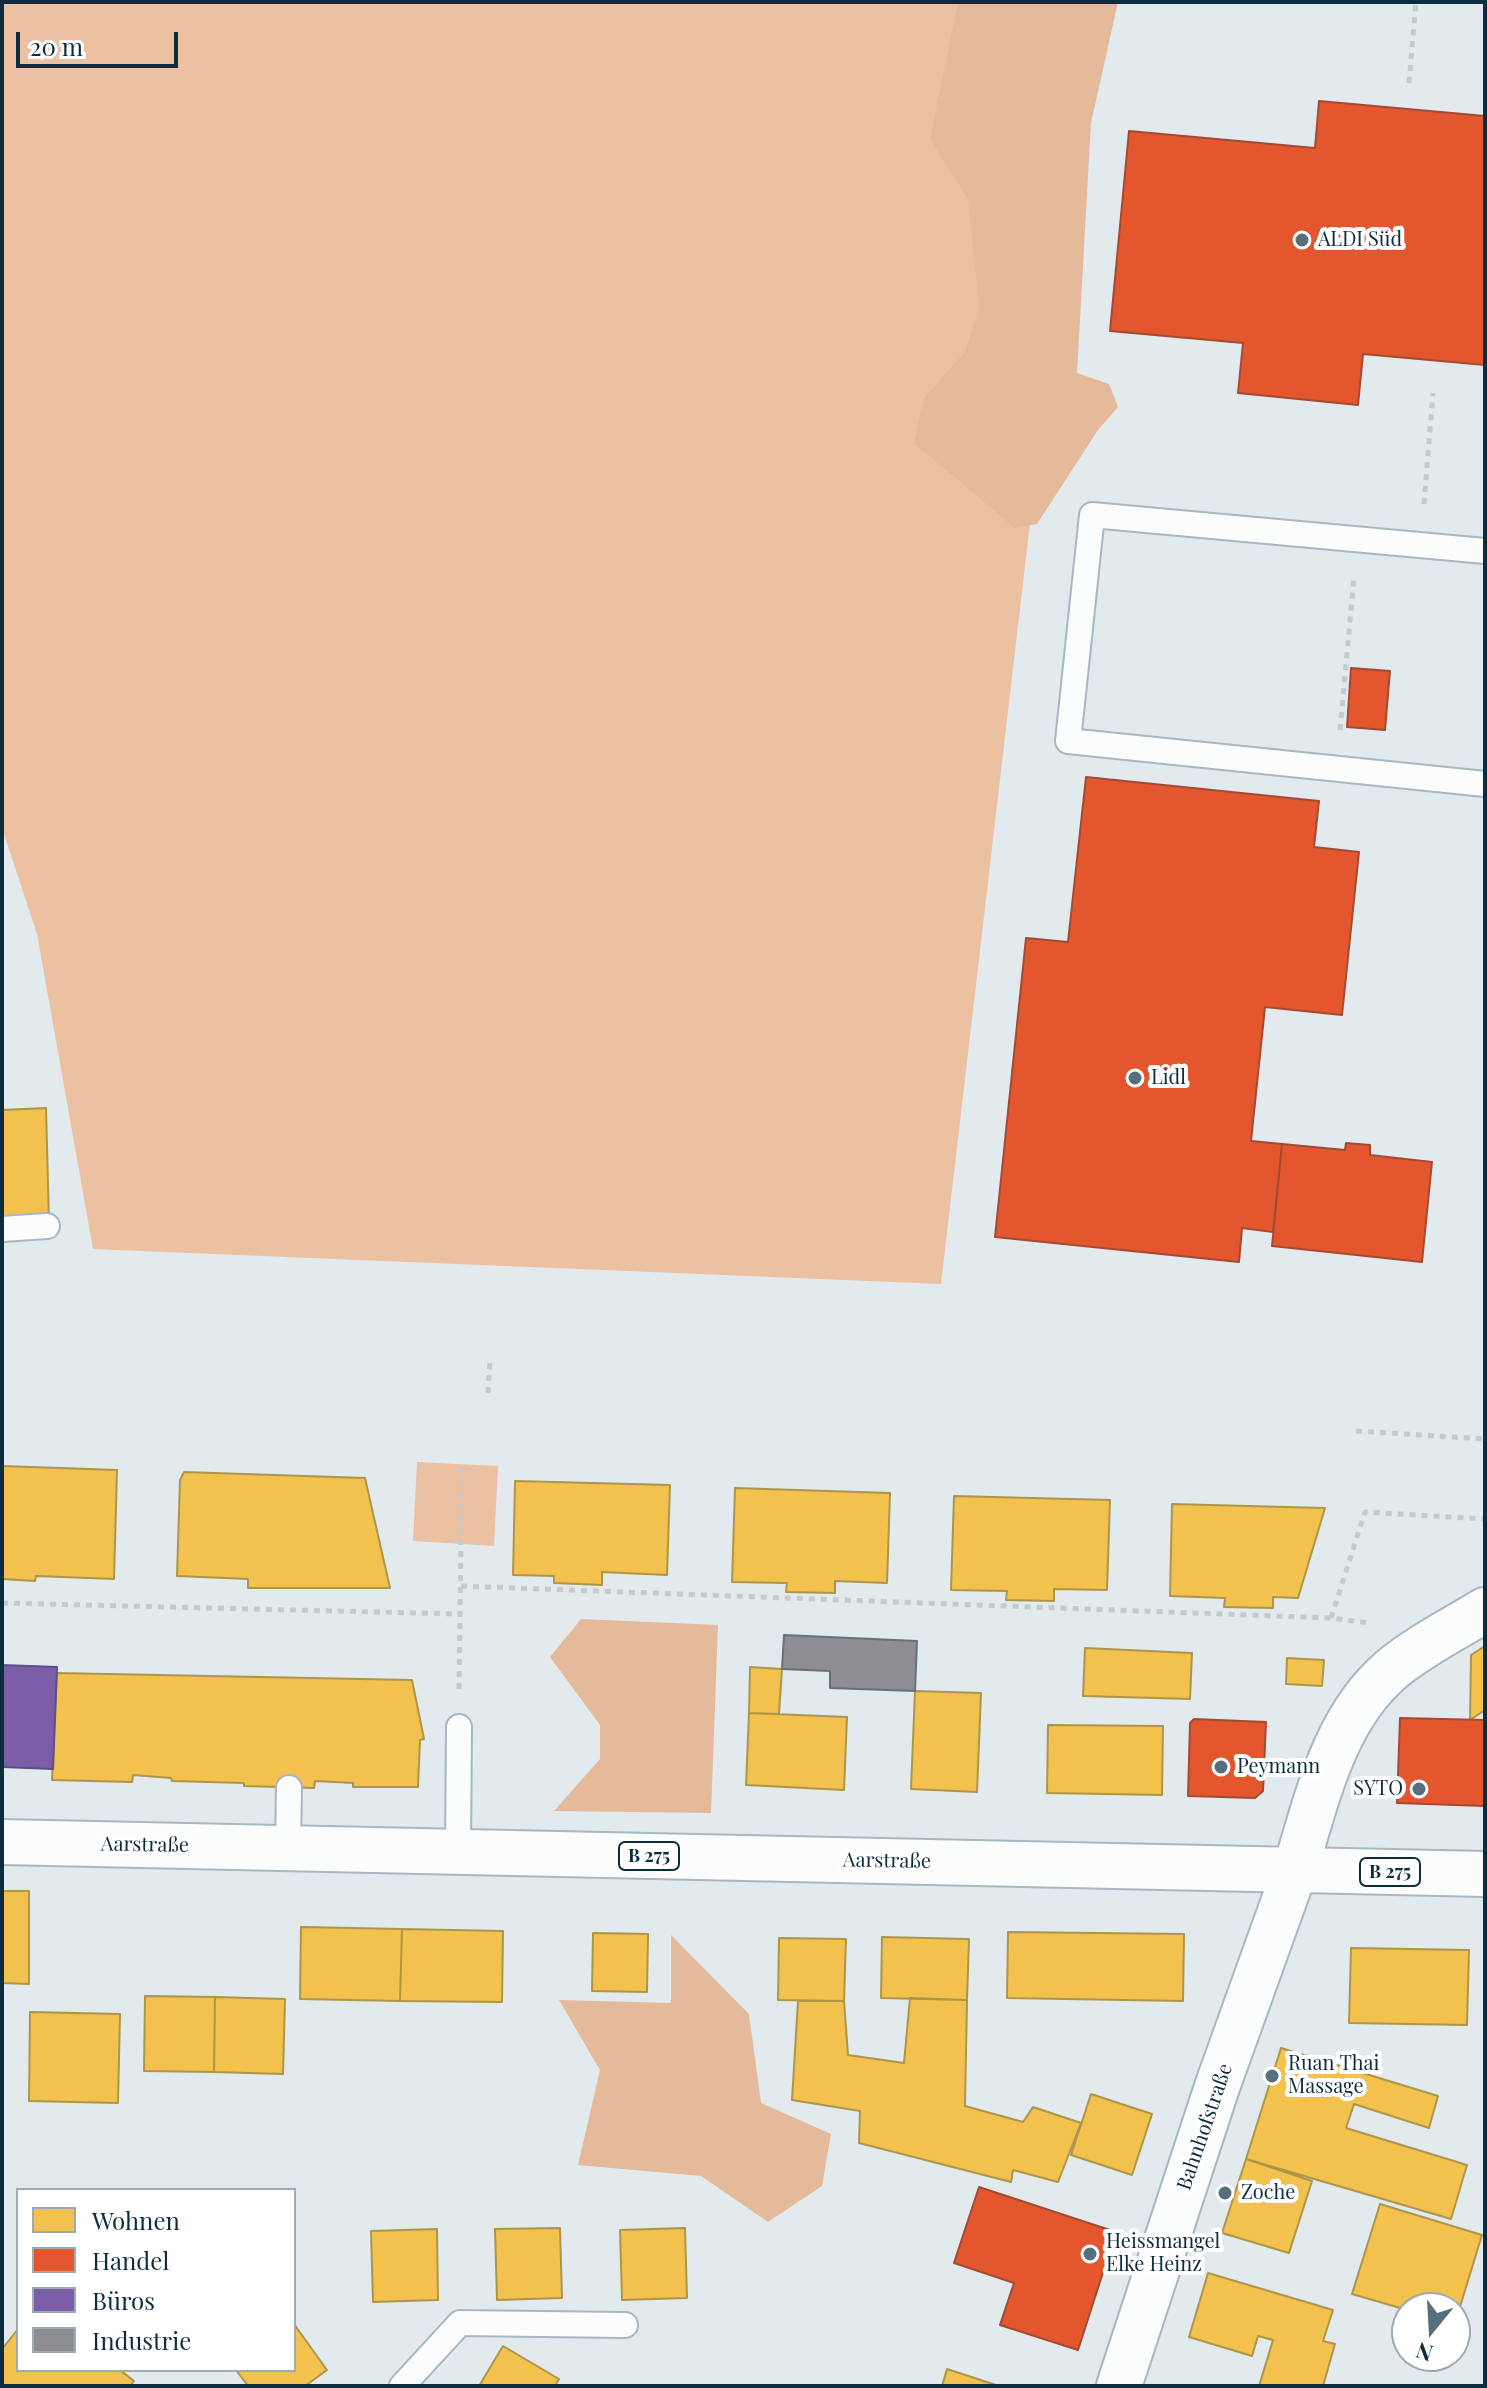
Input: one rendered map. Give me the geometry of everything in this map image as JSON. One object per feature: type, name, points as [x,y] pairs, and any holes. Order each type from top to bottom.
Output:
[{"type":"main road","name":"Bahnhofstraße","points":[[1119,2386],[1217,2087],[1295,1870],[1327,1768],[1359,1703],[1391,1670],[1485,1610]]},
{"type":"main road","name":"Aarstraße","points":[[2,1842],[1485,1874]]},
{"type":"lane","points":[[1485,551],[1092,515],[1068,741],[1485,784]]},
{"type":"lane","points":[[2,1229],[47,1226]]},
{"type":"lane","points":[[458,1852],[459,1727]]},
{"type":"lane","points":[[288,1848],[289,1788]]},
{"type":"lane","points":[[402,2386],[460,2323],[625,2325]]},
{"type":"path","points":[[1409,83],[1416,2]]},
{"type":"path","points":[[1420,543],[1433,393]]},
{"type":"path","points":[[1336,771],[1358,538]]},
{"type":"path","points":[[488,1393],[490,1360]]},
{"type":"path","points":[[1356,1431],[1485,1439]]},
{"type":"path","points":[[459,1665],[462,1466]]},
{"type":"path","points":[[1331,1618],[1365,1512],[1485,1519]]},
{"type":"path","points":[[461,1586],[1331,1618],[1445,1635]]},
{"type":"path","points":[[2,1603],[460,1614]]},
{"type":"shaded area","points":[[2,2],[1091,2],[941,1284],[93,1249],[37,934],[2,828]]},
{"type":"shaded area","points":[[958,2],[1118,2],[1091,123],[1077,373],[1109,384],[1118,407],[1098,430],[1037,524],[1015,528],[914,443],[924,398],[965,352],[979,307],[968,199],[930,139]]},
{"type":"shaded area","points":[[417,1462],[498,1466],[494,1546],[413,1541]]},
{"type":"shaded area","points":[[581,1619],[718,1625],[711,1813],[554,1811],[600,1759],[600,1725],[550,1657]]},
{"type":"shaded area","points":[[671,1935],[749,2014],[761,2103],[831,2134],[822,2186],[768,2222],[701,2176],[578,2165],[600,2070],[559,2000],[671,2003]]},
{"type":"building: Wohnen","points":[[46,1108],[49,1222],[2,1223],[2,1110]]},
{"type":"building: Wohnen","points":[[2,1466],[117,1470],[114,1579],[36,1576],[35,1581],[2,1579]]},
{"type":"building: Wohnen","points":[[184,1472],[365,1478],[390,1588],[248,1588],[248,1579],[177,1576],[180,1480]]},
{"type":"building: Wohnen","points":[[515,1481],[670,1485],[667,1575],[602,1572],[602,1585],[554,1583],[554,1576],[513,1575]]},
{"type":"building: Wohnen","points":[[735,1488],[890,1493],[887,1583],[835,1581],[835,1593],[786,1592],[787,1583],[732,1582]]},
{"type":"building: Wohnen","points":[[954,1496],[1110,1500],[1107,1590],[1054,1589],[1054,1601],[1006,1600],[1007,1591],[951,1590]]},
{"type":"building: Wohnen","points":[[1172,1504],[1325,1508],[1298,1598],[1273,1597],[1273,1608],[1224,1607],[1225,1598],[1170,1596]]},
{"type":"building: Wohnen","points":[[1485,1646],[1485,1710],[1470,1720],[1471,1655]]},
{"type":"building: Wohnen","points":[[1085,1648],[1192,1653],[1190,1699],[1083,1696]]},
{"type":"building: Wohnen","points":[[1287,1658],[1324,1660],[1322,1686],[1286,1684]]},
{"type":"building: Wohnen","points":[[750,1667],[782,1669],[779,1714],[749,1713]]},
{"type":"building: Wohnen","points":[[57,1673],[412,1680],[424,1739],[420,1740],[418,1787],[353,1787],[353,1783],[315,1781],[314,1788],[244,1786],[244,1783],[172,1781],[171,1778],[133,1775],[132,1782],[52,1780]]},
{"type":"building: Wohnen","points":[[915,1691],[981,1693],[977,1792],[911,1789]]},
{"type":"building: Wohnen","points":[[749,1713],[847,1717],[844,1790],[746,1785]]},
{"type":"building: Wohnen","points":[[1048,1725],[1163,1726],[1162,1795],[1047,1793]]},
{"type":"building: Wohnen","points":[[2,1891],[29,1891],[29,1984],[2,1983]]},
{"type":"building: Wohnen","points":[[301,1927],[402,1929],[400,2001],[300,1999]]},
{"type":"building: Wohnen","points":[[402,1929],[503,1931],[502,2002],[400,2001]]},
{"type":"building: Wohnen","points":[[1008,1932],[1184,1934],[1183,2001],[1007,1998]]},
{"type":"building: Wohnen","points":[[593,1933],[648,1934],[647,1992],[592,1991]]},
{"type":"building: Wohnen","points":[[882,1937],[969,1939],[967,2000],[881,1998]]},
{"type":"building: Wohnen","points":[[779,1938],[846,1939],[844,2001],[778,2000]]},
{"type":"building: Wohnen","points":[[1351,1948],[1469,1950],[1467,2025],[1349,2023]]},
{"type":"building: Wohnen","points":[[145,1996],[215,1997],[214,2072],[144,2071]]},
{"type":"building: Wohnen","points":[[215,1997],[285,1999],[283,2074],[214,2072]]},
{"type":"building: Wohnen","points":[[910,1998],[967,2000],[965,2106],[1023,2122],[1033,2107],[1081,2123],[1058,2182],[1013,2170],[1011,2182],[859,2143],[860,2111],[792,2100],[798,2001],[844,2001],[848,2055],[904,2063]]},
{"type":"building: Wohnen","points":[[30,2012],[120,2014],[118,2103],[29,2101]]},
{"type":"building: Wohnen","points":[[1281,2048],[1438,2096],[1429,2128],[1354,2104],[1346,2128],[1467,2165],[1451,2219],[1246,2159]]},
{"type":"building: Wohnen","points":[[1091,2094],[1152,2114],[1132,2175],[1071,2155]]},
{"type":"building: Wohnen","points":[[1246,2159],[1312,2181],[1289,2253],[1222,2233]]},
{"type":"building: Wohnen","points":[[1380,2204],[1482,2235],[1465,2292],[1391,2292],[1391,2305],[1352,2294]]},
{"type":"building: Wohnen","points":[[560,2228],[562,2298],[497,2300],[495,2229]]},
{"type":"building: Wohnen","points":[[685,2228],[687,2298],[622,2300],[620,2230]]},
{"type":"building: Wohnen","points":[[437,2229],[438,2300],[373,2302],[371,2231]]},
{"type":"building: Wohnen","points":[[1208,2273],[1333,2310],[1323,2341],[1335,2344],[1323,2386],[1259,2386],[1273,2340],[1258,2336],[1252,2356],[1189,2337]]},
{"type":"building: Wohnen","points":[[296,2327],[327,2370],[305,2386],[248,2386],[238,2372],[296,2372]]},
{"type":"building: Wohnen","points":[[16,2332],[16,2372],[123,2372],[134,2381],[130,2386],[2,2386],[2,2349]]},
{"type":"building: Wohnen","points":[[503,2346],[559,2379],[555,2386],[479,2386]]},
{"type":"building: Wohnen","points":[[947,2369],[996,2385],[996,2386],[942,2386]]},
{"type":"building: Handel","name":"ALDI Süd","points":[[1319,101],[1485,116],[1485,365],[1363,354],[1358,405],[1238,393],[1243,343],[1110,331],[1129,131],[1315,148]]},
{"type":"building: Handel","points":[[1351,668],[1390,671],[1385,730],[1347,727]]},
{"type":"building: Handel","name":"Lidl","points":[[1086,777],[1319,801],[1314,847],[1359,852],[1342,1015],[1265,1007],[1251,1141],[1282,1144],[1273,1232],[1242,1228],[1239,1262],[995,1237],[1026,938],[1068,942]]},
{"type":"building: Handel","points":[[1346,1143],[1370,1145],[1370,1155],[1432,1162],[1422,1262],[1272,1246],[1282,1144],[1345,1150]]},
{"type":"building: Handel","points":[[1400,1718],[1485,1720],[1485,1806],[1397,1803]]},
{"type":"building: Handel","points":[[1194,1719],[1266,1722],[1263,1791],[1255,1798],[1188,1796],[1190,1723]]},
{"type":"building: Handel","points":[[979,2187],[1116,2232],[1078,2350],[1000,2325],[1014,2283],[954,2263]]},
{"type":"building: Büros","points":[[2,1665],[57,1667],[53,1769],[2,1767]]},
{"type":"building: Industrie","points":[[784,1635],[917,1641],[915,1691],[830,1688],[830,1671],[782,1669]]},
{"type":"place","name":"ALDI Süd","points":[[1302,240]]},
{"type":"place","name":"Lidl","points":[[1135,1078]]},
{"type":"place","name":"Peymann","points":[[1221,1767]]},
{"type":"place","name":"SYTO","points":[[1419,1789]]},
{"type":"place","name":"Ruan Thai Massage","points":[[1272,2076]]},
{"type":"place","name":"Zoche","points":[[1225,2193]]},
{"type":"place","name":"Heissmangel Elke Heinz","points":[[1090,2254]]}]
